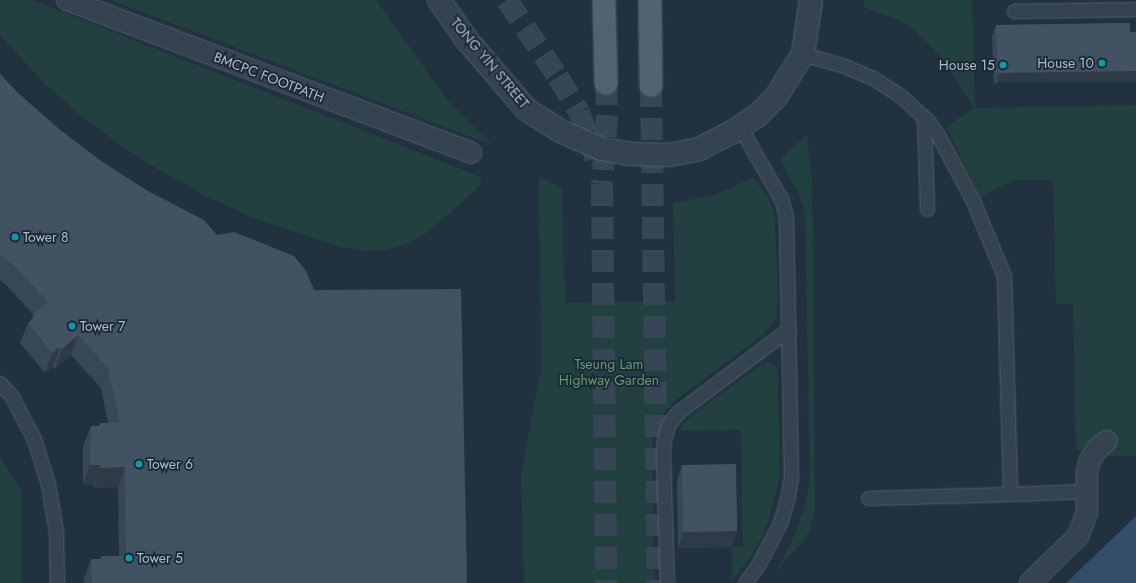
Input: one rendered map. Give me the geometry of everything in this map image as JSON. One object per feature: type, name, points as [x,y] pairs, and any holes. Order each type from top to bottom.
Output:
[{"type":"main road","points":[[604,0],[606,83]]},
{"type":"main road","points":[[650,0],[651,84]]},
{"type":"street","name":"BMCPC FOOTPATH","points":[[67,0],[471,153]]},
{"type":"street","name":"TONG YIN STREET","points":[[439,0],[467,40],[527,110],[560,131],[585,143],[629,154],[669,155],[699,149],[740,127],[757,116],[776,97],[803,54],[811,0]]},
{"type":"street","points":[[1030,583],[1078,536],[1087,513],[1087,474],[1089,462],[1098,448],[1107,441]]},
{"type":"lane","points":[[1014,11],[1082,5],[1136,8]]},
{"type":"lane","points":[[803,54],[842,65],[873,78],[902,97],[924,117],[939,137],[973,201],[1004,276],[1010,494]]},
{"type":"lane","points":[[924,117],[927,209]]},
{"type":"lane","points":[[740,127],[782,201],[786,217],[791,477],[787,500],[780,523],[758,565],[745,583]]},
{"type":"lane","points":[[667,583],[663,454],[664,440],[668,425],[677,413],[688,404],[789,329]]},
{"type":"lane","points":[[0,382],[12,397],[34,440],[48,484],[56,531],[57,583]]},
{"type":"lane","points":[[868,498],[1087,491]]},
{"type":"green space","points":[[0,0],[32,0],[481,177],[480,186],[429,231],[409,243],[386,250],[363,251],[340,247],[251,217],[206,196],[162,172],[120,145],[80,115],[43,82],[0,35]]},
{"type":"green space","points":[[111,0],[376,0],[449,102],[492,145]]},
{"type":"green space","points":[[864,0],[972,0],[975,108],[1136,105],[1136,456],[1089,457],[1076,449],[1073,304],[1056,304],[1053,180],[1015,180],[980,197],[946,127],[974,108],[941,57],[928,43],[914,30],[898,20],[863,7]]},
{"type":"green space","points":[[807,135],[812,180],[815,510],[810,529],[803,541],[774,574],[797,529],[805,504],[810,479],[805,214],[799,194],[780,159]]},
{"type":"green space","name":"Tseung Lam Highway Garden","points":[[539,177],[562,188],[565,303],[675,301],[673,203],[714,195],[753,178],[768,197],[772,207],[775,219],[778,301],[775,319],[764,334],[677,399],[666,410],[657,423],[652,438],[655,583],[524,583],[521,475],[541,369]]},
{"type":"green space","points":[[767,362],[773,364],[777,368],[778,374],[780,476],[769,519],[760,540],[749,559],[732,580],[732,547],[743,547],[741,430],[678,431],[685,421],[695,413],[762,364]]},
{"type":"green space","points":[[0,456],[21,491],[22,583],[0,583]]},
{"type":"water","points":[[1136,516],[1136,583],[1066,583]]},
{"type":"building","points":[[1130,23],[1130,32],[1136,32],[1136,71],[998,73],[996,25]]},
{"type":"building","points":[[0,74],[19,94],[59,129],[101,161],[146,190],[204,220],[217,235],[234,232],[294,256],[306,271],[314,290],[461,289],[467,583],[92,583],[91,559],[102,559],[101,556],[126,556],[125,467],[100,468],[101,465],[90,465],[91,426],[100,426],[100,423],[120,423],[108,368],[78,335],[62,349],[60,347],[52,353],[28,323],[35,317],[33,314],[48,302],[13,264],[0,255]]},
{"type":"building","points":[[736,464],[737,531],[683,532],[682,465]]},
{"type":"tunnel","points":[[507,0],[558,77],[579,112],[596,158]]},
{"type":"tunnel","points":[[606,83],[607,115],[602,184],[606,583]]},
{"type":"tunnel","points":[[651,85],[658,583]]},
{"type":"place","name":"House 10","points":[[1102,63]]},
{"type":"place","name":"House 15","points":[[1003,65]]},
{"type":"place","name":"Tower 8","points":[[15,237]]},
{"type":"place","name":"Tower 7","points":[[72,326]]},
{"type":"place","name":"Tower 6","points":[[139,464]]},
{"type":"place","name":"Tower 5","points":[[129,558]]}]
